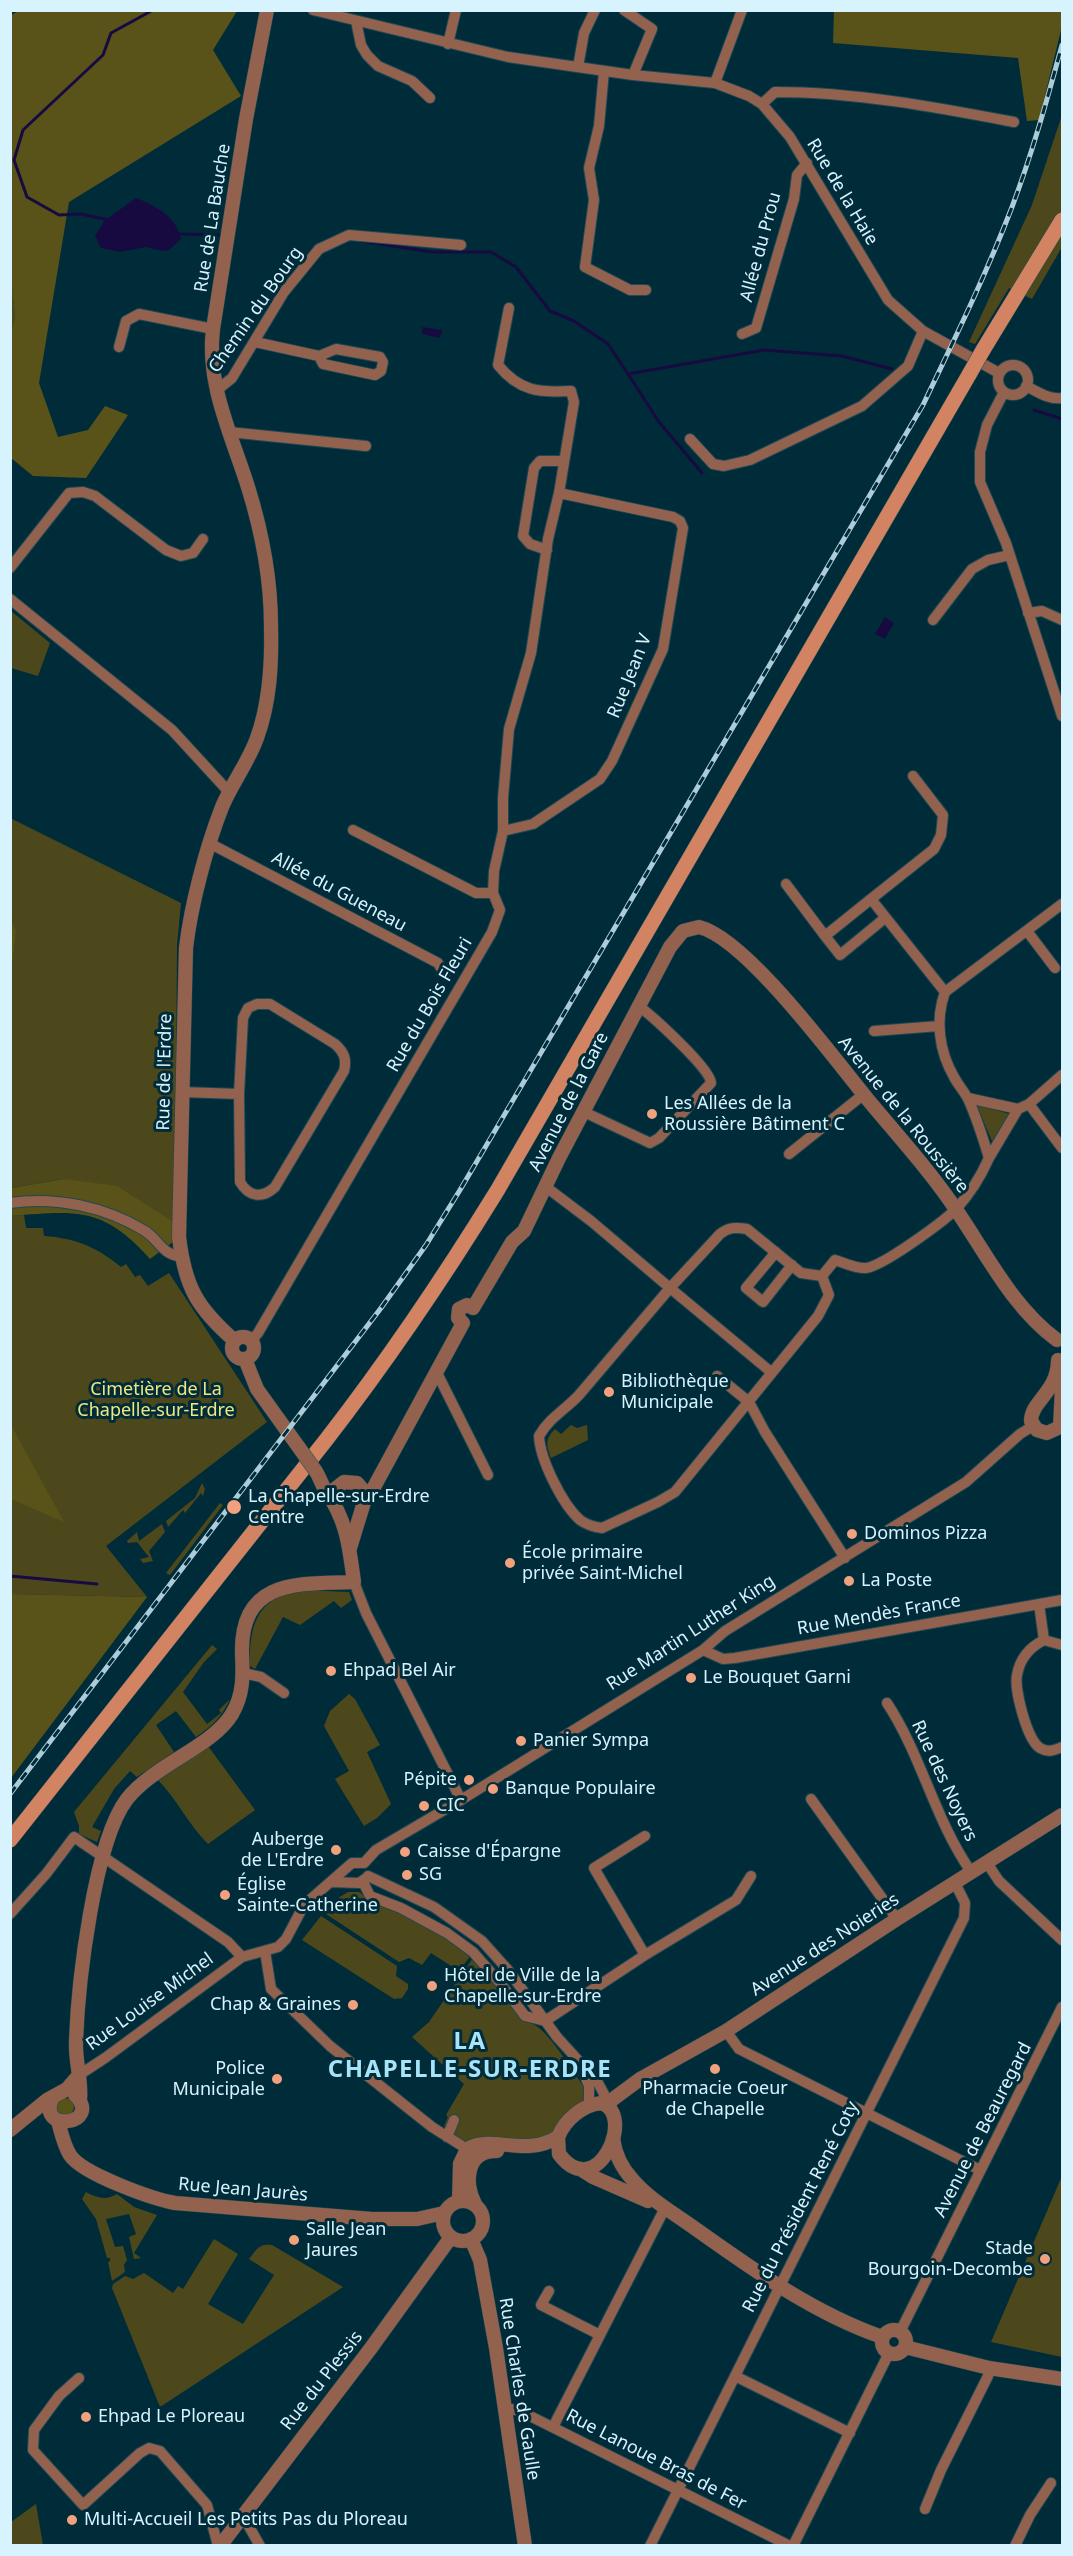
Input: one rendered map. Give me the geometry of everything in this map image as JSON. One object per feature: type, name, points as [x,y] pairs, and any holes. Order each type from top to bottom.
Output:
[{"type":"main road","points":[[10,1840],[341,1422],[438,1286],[497,1191],[983,350],[1062,220]]},
{"type":"street","name":"Rue de La Bauche","points":[[229,792],[257,739],[265,711],[271,674],[271,624],[261,535],[229,432],[211,364],[213,329],[248,108],[267,10]]},
{"type":"street","name":"Rue de la Haie","points":[[313,10],[508,57],[633,75],[715,83],[762,104],[780,123],[807,163],[888,300],[923,331],[999,373]]},
{"type":"street","points":[[448,44],[456,10]]},
{"type":"street","points":[[578,67],[584,33],[595,10]]},
{"type":"street","points":[[624,10],[652,28],[633,75]]},
{"type":"street","points":[[715,83],[742,10]]},
{"type":"street","points":[[356,21],[361,45],[367,55],[378,66],[412,81],[430,98]]},
{"type":"street","points":[[604,71],[599,126],[589,168],[594,200],[585,267],[630,290],[646,290]]},
{"type":"street","points":[[762,104],[775,92],[831,94],[912,104],[1014,122]]},
{"type":"street","name":"Allée du Prou","points":[[742,334],[756,328],[794,199],[796,175],[807,163]]},
{"type":"street","name":"Chemin du Bourg","points":[[217,390],[232,378],[284,292],[318,249],[349,235],[461,245]]},
{"type":"street","name":"Rue du Bois Fleuri","points":[[251,1341],[258,1333],[492,932],[500,910],[493,893],[494,871],[503,831],[502,798],[509,729],[531,653],[574,402],[571,392],[542,393],[509,379],[498,364],[509,308]]},
{"type":"street","points":[[119,347],[126,321],[139,314],[213,329]]},
{"type":"street","points":[[690,439],[713,464],[724,466],[750,460],[862,406],[908,366],[923,331]]},
{"type":"street","points":[[255,342],[319,356],[336,349],[380,357],[381,371],[375,375],[323,364],[319,356]]},
{"type":"street","points":[[1009,365],[1017,366],[1026,374],[1026,386],[1016,394],[1004,392],[999,385],[999,373],[1009,365]]},
{"type":"street","points":[[1026,386],[1046,396],[1062,398]]},
{"type":"street","points":[[1004,392],[987,425],[980,452],[982,490],[1010,555],[1062,716]]},
{"type":"street","points":[[229,432],[366,446]]},
{"type":"street","points":[[547,550],[530,544],[523,537],[534,468],[540,461],[564,461]]},
{"type":"street","points":[[10,568],[69,493],[83,492],[95,496],[166,550],[181,555],[193,553],[203,539]]},
{"type":"street","name":"Rue Jean V","points":[[503,831],[533,825],[600,779],[612,761],[663,649],[683,528],[680,521],[673,517],[559,493]]},
{"type":"street","points":[[933,620],[972,569],[988,560],[1010,555]]},
{"type":"street","points":[[10,599],[172,730],[229,792]]},
{"type":"street","points":[[1028,613],[1042,611],[1062,620]]},
{"type":"street","points":[[825,936],[934,849],[941,835],[942,815],[913,776]]},
{"type":"street","name":"Rue de l'Erdre","points":[[229,792],[190,917],[186,948],[179,1237],[189,1287],[198,1304],[235,1341]]},
{"type":"street","points":[[353,830],[476,893],[493,893]]},
{"type":"street","name":"Allée du Gueneau","points":[[211,844],[438,963],[445,975]]},
{"type":"street","points":[[786,884],[840,955],[885,918]]},
{"type":"street","points":[[871,900],[945,992]]},
{"type":"street","points":[[989,1158],[968,1098],[945,1058],[939,1026],[939,1009],[945,992],[1062,904]]},
{"type":"street","name":"Avenue de la Gare","points":[[362,1497],[380,1475],[463,1323],[458,1318],[459,1309],[467,1305],[473,1308],[512,1242],[524,1231],[675,938],[689,928],[705,929]]},
{"type":"street","name":"Avenue de la Roussière","points":[[705,929],[729,943],[767,980],[864,1094],[956,1209],[1017,1300],[1043,1330],[1060,1337]]},
{"type":"street","points":[[1027,930],[1055,968]]},
{"type":"street","points":[[257,1004],[270,1004],[335,1044],[343,1052],[346,1063],[344,1071],[275,1187],[267,1194],[255,1195],[247,1192],[240,1182],[238,1094],[243,1018],[248,1008],[257,1004]]},
{"type":"street","points":[[584,1112],[650,1143],[659,1138],[711,1083],[711,1079],[704,1070],[640,1007]]},
{"type":"street","points":[[873,1031],[939,1026]]},
{"type":"street","points":[[822,1276],[835,1260],[860,1268],[869,1268],[883,1261],[956,1209],[982,1173],[989,1158],[1024,1106],[1062,1075]]},
{"type":"street","points":[[182,1092],[238,1094]]},
{"type":"street","points":[[789,1154],[864,1094]]},
{"type":"street","points":[[968,1098],[1024,1106],[1062,1148]]},
{"type":"street","points":[[546,1187],[591,1221],[771,1372]]},
{"type":"street","points":[[10,1203],[25,1201],[96,1209],[147,1233],[167,1254],[182,1257]]},
{"type":"street","points":[[727,1229],[747,1229],[801,1273],[822,1276],[829,1295],[818,1316],[696,1468],[667,1497],[602,1528],[592,1527],[581,1520],[560,1494],[540,1447],[539,1436],[560,1410],[579,1395],[670,1288],[727,1229]]},
{"type":"street","points":[[776,1252],[746,1288],[763,1302],[792,1265]]},
{"type":"street","points":[[245,1337],[251,1341],[253,1352],[245,1359],[233,1354],[232,1347],[235,1341],[245,1337]]},
{"type":"street","points":[[1060,1337],[1054,1346],[1060,1361],[1058,1372],[1052,1386],[1032,1412],[1033,1426],[1047,1433],[1060,1433],[1062,1387]]},
{"type":"street","points":[[245,1359],[257,1389],[318,1474],[336,1504],[352,1512],[362,1497]]},
{"type":"street","points":[[437,1373],[488,1475]]},
{"type":"street","points":[[717,1376],[749,1402],[765,1432],[845,1558]]},
{"type":"street","name":"Rue Martin Luther King","points":[[364,1863],[376,1850],[703,1650],[725,1630],[966,1482],[1020,1434],[1033,1426]]},
{"type":"street","points":[[318,1474],[341,1483],[353,1481],[362,1497],[350,1549]]},
{"type":"street","points":[[341,1483],[334,1492],[350,1549],[354,1582],[366,1613],[461,1800]]},
{"type":"street","points":[[79,2074],[76,2044],[90,1922],[103,1858],[118,1812],[140,1783],[206,1739],[226,1722],[239,1699],[243,1673],[244,1630],[250,1613],[260,1600],[274,1590],[292,1584],[354,1582]]},
{"type":"street","name":"Rue Mendès France","points":[[703,1650],[723,1659],[735,1658],[1062,1600]]},
{"type":"street","points":[[1039,1604],[1044,1640]]},
{"type":"street","points":[[1062,1645],[1044,1640],[1032,1646],[1023,1658],[1016,1676],[1025,1726],[1033,1741],[1040,1748],[1049,1751],[1062,1748]]},
{"type":"street","points":[[243,1673],[261,1677],[284,1693]]},
{"type":"street","name":"Rue des Noyers","points":[[886,1703],[900,1723],[958,1851],[972,1873]]},
{"type":"street","points":[[811,1799],[897,1919]]},
{"type":"street","name":"Avenue des Noieries","points":[[606,2105],[640,2079],[726,2031],[1062,1815]]},
{"type":"street","points":[[645,1836],[594,1868],[645,1955]]},
{"type":"street","points":[[10,1914],[46,1874],[74,1837],[228,1942],[242,1957],[278,1947],[286,1939],[304,1905],[356,1862],[364,1863],[368,1868],[361,1880]]},
{"type":"street","points":[[987,1863],[999,1881],[1062,1940]]},
{"type":"street","points":[[349,1866],[348,1875],[434,1907],[482,1941],[508,1970],[581,2066],[597,2081],[604,2094],[606,2105],[614,2115],[614,2149],[625,2171],[640,2189],[779,2287],[882,2337]]},
{"type":"street","points":[[361,1880],[370,1896],[435,1925],[473,1952],[525,2016],[545,2021],[645,1955],[736,1900],[751,1876]]},
{"type":"street","points":[[331,1882],[361,1880]]},
{"type":"street","name":"Rue du Président René Coty","points":[[650,2546],[964,1918],[965,1903],[955,1883]]},
{"type":"street","points":[[265,1951],[271,1989],[330,2046],[447,2137],[467,2149]]},
{"type":"street","name":"Rue Louise Michel","points":[[10,2130],[26,2119],[32,2111],[58,2094],[79,2074],[105,2058],[242,1957]]},
{"type":"street","name":"Avenue de Beauregard","points":[[900,2332],[1062,2007]]},
{"type":"street","points":[[726,2031],[739,2049],[980,2170]]},
{"type":"street","points":[[581,2066],[589,2086],[589,2106]]},
{"type":"street","name":"Rue Louise Michel","points":[[79,2074],[82,2083],[80,2100]]},
{"type":"street","points":[[58,2094],[74,2094],[80,2100],[80,2113],[75,2120],[73,2138],[75,2161],[50,2110],[58,2094]]},
{"type":"street","points":[[459,2201],[460,2164],[467,2149],[482,2144],[522,2148],[538,2146],[558,2137],[571,2118],[589,2106],[606,2105]]},
{"type":"street","points":[[26,2119],[36,2116],[66,2123],[75,2120]]},
{"type":"street","points":[[447,2137],[454,2120]]},
{"type":"street","points":[[558,2137],[559,2154],[567,2162],[593,2177],[665,2208]]},
{"type":"street","points":[[582,2170],[589,2169],[600,2161],[613,2139]]},
{"type":"street","points":[[475,2204],[459,2201],[450,2205],[444,2213],[447,2232],[463,2241],[471,2239],[481,2229],[483,2220],[481,2211],[468,2188],[469,2168],[481,2153],[490,2151],[559,2154]]},
{"type":"street","name":"Rue Jean Jaurès","points":[[75,2161],[117,2183],[156,2199],[175,2203],[372,2219],[417,2220],[444,2213]]},
{"type":"street","points":[[553,2427],[665,2208]]},
{"type":"street","name":"Rue Jean Jaurès","points":[[417,2220],[447,2232]]},
{"type":"street","name":"Rue du Plessis","points":[[219,2546],[371,2348],[447,2232]]},
{"type":"street","name":"Rue Charles de Gaulle","points":[[471,2239],[480,2260],[506,2408],[525,2546]]},
{"type":"street","points":[[549,2291],[541,2305],[600,2335]]},
{"type":"street","points":[[890,2330],[900,2332],[906,2340],[904,2348],[897,2354],[889,2353],[882,2345],[882,2337],[890,2330]]},
{"type":"street","points":[[904,2348],[989,2368],[1062,2379]]},
{"type":"street","points":[[791,2546],[889,2353]]},
{"type":"street","points":[[925,2509],[941,2470],[986,2379],[989,2368]]},
{"type":"street","points":[[735,2376],[850,2433]]},
{"type":"street","points":[[79,2378],[59,2396],[34,2430],[33,2450],[83,2505],[140,2453],[149,2448],[160,2451],[207,2505],[219,2546]]},
{"type":"street","name":"Rue Lanoue Bras de Fer","points":[[506,2408],[520,2411],[791,2546]]},
{"type":"street","points":[[1015,2546],[1030,2515],[1051,2483]]},
{"type":"street","points":[[242,2514],[260,2546]]},
{"type":"green space","points":[[1062,115],[1062,247],[1032,299],[1009,288],[975,344],[969,342],[1032,205]]},
{"type":"green space","points":[[11,271],[15,316],[11,339]]},
{"type":"green space","points":[[11,611],[50,643],[38,676],[11,668]]},
{"type":"green space","points":[[10,818],[181,903],[177,945],[175,1223],[64,1179],[11,1188]]},
{"type":"green space","points":[[976,1104],[1009,1114],[992,1141]]},
{"type":"green space","name":"Cimetière de La Chapelle-sur-Erdre","points":[[24,1215],[26,1228],[43,1228],[44,1236],[76,1241],[103,1254],[121,1267],[126,1264],[135,1277],[140,1275],[148,1286],[169,1273],[267,1422],[106,1546],[147,1597],[11,1594],[10,1216]]},
{"type":"green space","points":[[571,1425],[577,1428],[587,1425],[588,1440],[551,1458],[547,1446],[549,1436],[555,1429],[561,1434]]},
{"type":"green space","points":[[202,1483],[205,1489],[203,1496],[201,1493],[185,1513],[183,1510],[168,1527],[166,1521],[195,1498]]},
{"type":"green space","points":[[220,1503],[223,1505],[170,1575],[166,1573]]},
{"type":"green space","points":[[162,1524],[165,1532],[149,1551],[153,1561],[143,1563],[140,1559],[149,1557],[137,1542],[128,1543],[127,1541],[137,1532],[139,1541]]},
{"type":"green space","points":[[299,1590],[349,1592],[352,1600],[341,1608],[334,1601],[300,1625],[283,1617],[255,1669],[250,1666],[251,1639],[258,1616],[273,1600]]},
{"type":"green space","points":[[212,1645],[217,1649],[204,1662],[183,1692],[207,1724],[221,1713],[219,1710],[230,1699],[224,1711],[212,1725],[196,1737],[176,1711],[156,1725],[174,1752],[137,1777],[130,1771],[114,1789],[92,1827],[101,1831],[97,1842],[79,1834],[74,1812]]},
{"type":"green space","points":[[349,1694],[355,1699],[380,1745],[367,1752],[391,1804],[377,1818],[364,1826],[335,1779],[349,1771],[324,1726],[330,1711]]},
{"type":"green space","points":[[208,1746],[255,1810],[208,1844],[157,1779]]},
{"type":"green space","points":[[348,1892],[359,1892],[370,1900],[428,1924],[471,1955],[459,1971],[431,1953],[422,1965],[409,1958],[399,1962],[326,1914],[338,1898]]},
{"type":"green space","points":[[321,1916],[397,1966],[396,1976],[408,1984],[408,1989],[402,1998],[394,1999],[302,1940]]},
{"type":"green space","points":[[473,1958],[519,2016],[539,2028],[551,2041],[585,2088],[582,2106],[554,2134],[538,2142],[479,2139],[466,2142],[452,2135],[444,2126],[448,2117],[446,2115],[464,2084],[412,2037],[429,2022]]},
{"type":"green space","name":"Stade Bourgoin-Decombe","points":[[1062,2176],[1062,2357],[991,2342]]},
{"type":"green space","points":[[86,2192],[102,2198],[117,2194],[134,2207],[157,2215],[134,2253],[141,2258],[134,2259],[129,2237],[136,2234],[129,2214],[106,2219],[115,2247],[123,2246],[127,2260],[124,2265],[125,2272],[112,2281],[108,2262],[110,2258],[107,2258],[96,2219],[82,2199]]},
{"type":"green space","points":[[214,2239],[238,2254],[208,2304],[243,2324],[274,2275],[249,2259],[261,2246],[272,2245],[343,2287],[160,2407],[112,2288],[113,2284],[125,2276],[133,2279],[144,2273],[173,2293],[178,2286],[183,2289]]},
{"type":"green space","points":[[36,2504],[43,2545],[11,2545],[11,2522]]},
{"type":"shaded area","points":[[20,10],[237,11],[213,50],[241,96],[69,202],[39,383],[58,437],[88,430],[105,406],[128,415],[86,478],[33,476],[11,458],[10,339],[15,316],[10,271],[10,16]]},
{"type":"shaded area","points":[[834,11],[1062,11],[1062,26],[1039,120],[1027,121],[1018,58],[833,43]]},
{"type":"shaded area","points":[[136,198],[158,208],[175,224],[181,239],[169,250],[162,251],[146,247],[120,252],[101,248],[95,236],[104,221]]},
{"type":"shaded area","points":[[422,327],[442,330],[440,338],[422,334]]},
{"type":"shaded area","points":[[885,617],[894,623],[885,639],[875,634]]},
{"type":"shaded area","points":[[10,920],[16,931],[11,971],[10,971]]},
{"type":"shaded area","points":[[64,1179],[117,1186],[175,1223],[173,1242],[150,1259],[118,1229],[87,1216],[54,1213],[11,1216],[11,1188]]},
{"type":"shaded area","points":[[11,1425],[64,1522],[11,1499]]},
{"type":"shaded area","points":[[10,1594],[147,1597],[11,1778]]},
{"type":"shaded area","points":[[65,2098],[71,2101],[74,2107],[71,2113],[65,2116],[59,2113],[56,2107],[59,2101]]},
{"type":"waterway","points":[[109,220],[81,214],[59,215],[27,197],[14,160],[23,130],[103,55],[111,33],[153,10]]},
{"type":"waterway","points":[[177,234],[220,235]]},
{"type":"waterway","points":[[361,241],[431,252],[491,252],[516,267],[550,311],[574,321],[608,344],[628,374],[764,350],[842,356],[892,369]]},
{"type":"waterway","points":[[628,374],[659,422],[702,473]]},
{"type":"waterway","points":[[1034,410],[1062,419]]},
{"type":"waterway","points":[[10,1576],[97,1584]]},
{"type":"railway","points":[[10,1794],[381,1308],[426,1245],[460,1190],[923,405],[981,282],[1012,207],[1033,147],[1062,45]]},
{"type":"place","name":"Les Allées de la Roussière Bâtiment C","points":[[652,1114]]},
{"type":"place","name":"Bibliothèque Municipale","points":[[609,1392]]},
{"type":"place","name":"La Chapelle-sur-Erdre Centre","points":[[234,1507]]},
{"type":"place","name":"Dominos Pizza","points":[[852,1534]]},
{"type":"place","name":"École primaire privée Saint-Michel","points":[[510,1563]]},
{"type":"place","name":"La Poste","points":[[849,1581]]},
{"type":"place","name":"Ehpad Bel Air","points":[[331,1671]]},
{"type":"place","name":"Le Bouquet Garni","points":[[691,1678]]},
{"type":"place","name":"Panier Sympa","points":[[521,1741]]},
{"type":"place","name":"Pépite","points":[[469,1780]]},
{"type":"place","name":"Banque Populaire","points":[[493,1789]]},
{"type":"place","name":"CIC","points":[[424,1806]]},
{"type":"place","name":"Auberge de L'Erdre","points":[[336,1850]]},
{"type":"place","name":"Caisse d'Épargne","points":[[405,1852]]},
{"type":"place","name":"SG","points":[[407,1875]]},
{"type":"place","name":"Église Sainte-Catherine","points":[[225,1895]]},
{"type":"place","name":"Hôtel de Ville de la Chapelle-sur-Erdre","points":[[432,1986]]},
{"type":"place","name":"Chap & Graines","points":[[353,2005]]},
{"type":"place","name":"Pharmacie Coeur de Chapelle","points":[[715,2069]]},
{"type":"place","name":"Police Municipale","points":[[277,2079]]},
{"type":"place","name":"Salle Jean Jaures","points":[[294,2240]]},
{"type":"place","name":"Stade Bourgoin-Decombe","points":[[1045,2259]]},
{"type":"place","name":"Ehpad Le Ploreau","points":[[86,2417]]},
{"type":"place","name":"Multi-Accueil Les Petits Pas du Ploreau","points":[[72,2520]]},
{"type":"district","name":"LA CHAPELLE-SUR-ERDRE","points":[[470,2056]]}]
